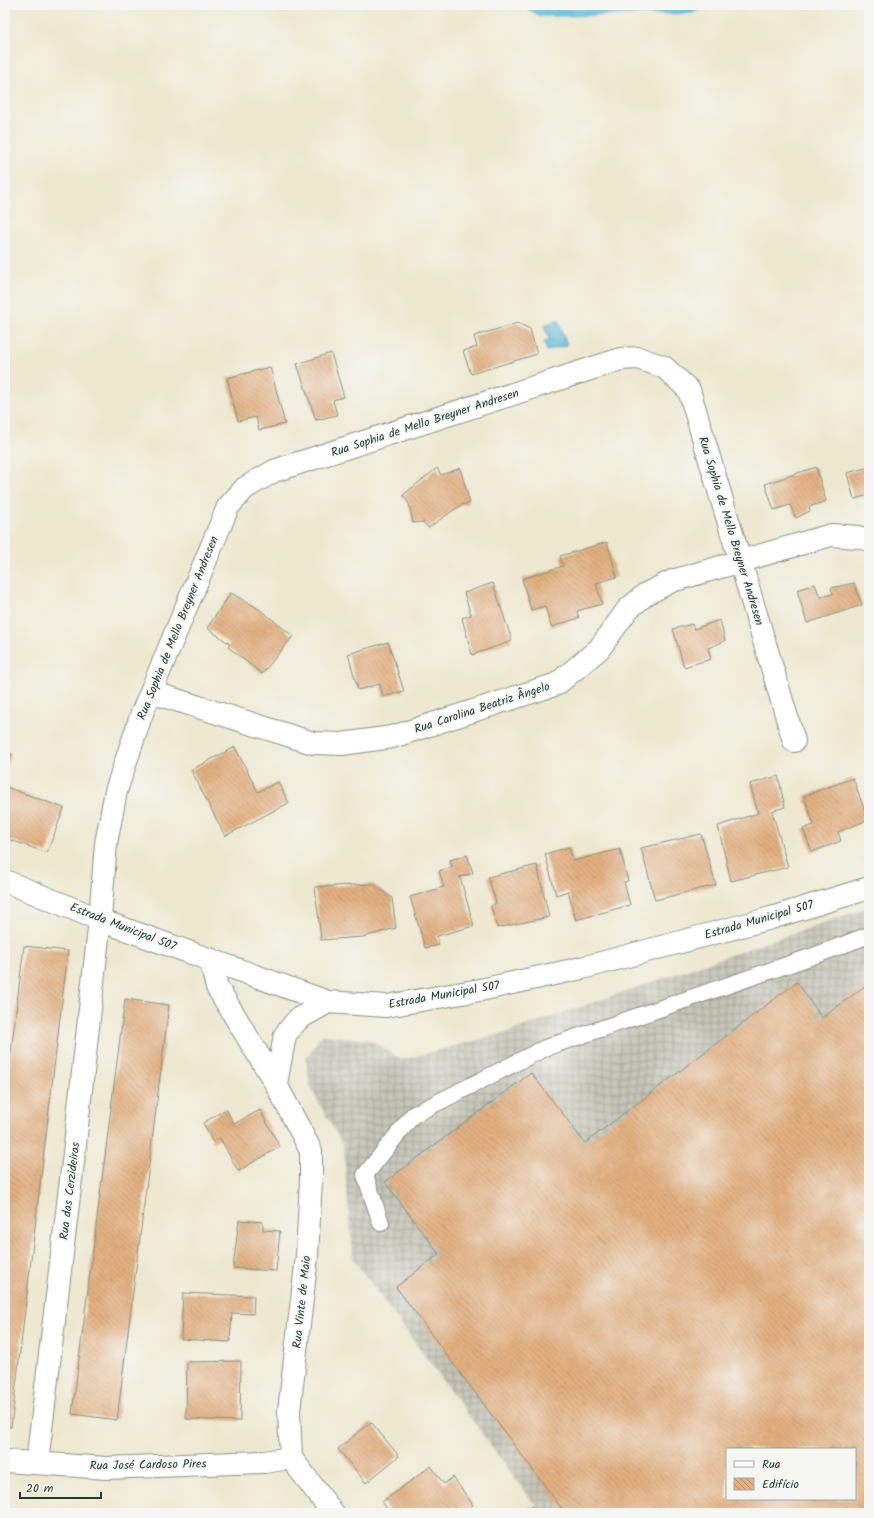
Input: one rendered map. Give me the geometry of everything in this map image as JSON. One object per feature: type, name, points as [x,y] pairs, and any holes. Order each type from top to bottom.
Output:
[{"type":"street","name":"Rua Sophia de Mello Breyner Andresen","points":[[100,919],[106,843],[116,791],[151,692],[228,507],[245,488],[274,471],[621,359],[638,358],[664,367],[690,390],[794,742]]},
{"type":"street","name":"Rua Carolina Beatriz Ângelo","points":[[151,692],[313,743],[342,744],[392,737],[557,684],[599,649],[628,609],[646,594],[672,581],[832,535],[858,537],[869,540]]},
{"type":"street","name":"Estrada Municipal 507","points":[[5,881],[100,919],[328,1002],[386,1006],[480,990],[582,968],[771,918],[869,888]]},
{"type":"street","name":"Rua das Cerzideiras","points":[[37,1463],[100,919]]},
{"type":"street","name":"Rua Vinte de Maio","points":[[210,959],[217,987],[276,1084],[311,1151],[307,1256],[289,1411],[291,1458]]},
{"type":"street","points":[[276,1084],[285,1035],[298,1019],[328,1002]]},
{"type":"street","points":[[291,1458],[333,1513]]},
{"type":"street","name":"Rua José Cardoso Pires","points":[[5,1460],[106,1468],[264,1462],[291,1458]]},
{"type":"lane","points":[[381,1223],[365,1175],[413,1115],[545,1048],[819,954],[869,935]]},
{"type":"shaded area","points":[[869,907],[869,1513],[541,1513],[353,1259],[343,1145],[310,1087],[306,1057],[322,1035],[371,1040],[401,1060],[505,1033]]},
{"type":"water","points":[[558,320],[567,345],[547,351],[544,342],[549,339],[544,325]]},
{"type":"building","points":[[518,323],[530,329],[537,354],[471,374],[463,351],[477,347],[474,336]]},
{"type":"building","points":[[331,353],[344,397],[333,400],[337,415],[316,420],[297,364]]},
{"type":"building","points":[[270,367],[285,424],[259,430],[256,417],[238,421],[227,378]]},
{"type":"building","points":[[816,467],[826,501],[809,507],[810,511],[796,518],[790,505],[774,510],[765,484]]},
{"type":"building","points":[[869,467],[869,495],[854,499],[847,473]]},
{"type":"building","points":[[437,468],[441,475],[460,468],[470,503],[461,505],[428,528],[423,522],[413,523],[409,504],[403,495]]},
{"type":"building","points":[[607,542],[617,577],[596,583],[602,604],[577,611],[579,618],[551,627],[545,606],[531,610],[522,579],[563,566],[560,556]]},
{"type":"building","points":[[493,583],[512,641],[472,655],[462,618],[471,615],[464,593]]},
{"type":"building","points":[[854,583],[862,605],[807,623],[797,590],[815,584],[820,597],[833,594],[831,588]]},
{"type":"building","points":[[231,593],[259,609],[293,636],[262,674],[228,647],[230,644],[207,628]]},
{"type":"building","points":[[720,620],[725,641],[708,648],[711,659],[684,667],[673,629],[692,624],[694,629]]},
{"type":"building","points":[[388,642],[404,691],[383,697],[380,684],[358,690],[348,654]]},
{"type":"building","points":[[235,747],[258,792],[278,782],[289,803],[225,836],[191,770]]},
{"type":"building","points":[[5,751],[12,754],[5,769]]},
{"type":"building","points":[[778,776],[785,807],[772,811],[788,867],[731,881],[718,826],[758,813],[750,784]]},
{"type":"building","points":[[853,778],[868,820],[838,832],[841,841],[812,852],[803,829],[814,825],[804,796]]},
{"type":"building","points":[[6,787],[64,808],[47,853],[5,838]]},
{"type":"building","points":[[701,834],[716,885],[655,900],[641,848]]},
{"type":"building","points":[[569,847],[573,861],[620,849],[628,881],[624,882],[630,905],[576,920],[568,891],[556,895],[545,854]]},
{"type":"building","points":[[467,855],[473,873],[460,877],[474,926],[437,936],[439,945],[425,948],[410,897],[444,887],[439,871],[452,867],[450,860]]},
{"type":"building","points":[[537,865],[549,917],[497,928],[491,906],[496,903],[488,877]]},
{"type":"building","points":[[373,884],[392,898],[396,928],[363,937],[321,940],[315,887]]},
{"type":"building","points":[[24,946],[68,951],[11,1427],[5,1427],[5,1101]]},
{"type":"building","points":[[797,982],[822,1018],[869,983],[869,1513],[565,1513],[396,1287],[439,1254],[385,1182],[531,1073],[585,1143]]},
{"type":"building","points":[[125,999],[169,1005],[117,1420],[72,1414]]},
{"type":"building","points":[[226,1109],[234,1124],[260,1110],[280,1147],[238,1171],[220,1138],[213,1142],[203,1123]]},
{"type":"building","points":[[239,1220],[263,1222],[263,1230],[280,1231],[276,1271],[233,1268]]},
{"type":"building","points":[[183,1293],[254,1296],[253,1314],[232,1313],[230,1342],[181,1339]]},
{"type":"building","points":[[241,1361],[240,1421],[186,1419],[187,1362]]},
{"type":"building","points":[[371,1422],[399,1456],[366,1483],[338,1449]]},
{"type":"building","points":[[431,1466],[444,1484],[453,1477],[473,1505],[462,1513],[390,1513],[382,1502]]},
{"type":"building","points":[[531,1506],[536,1513],[521,1513]]},
{"type":"waterway","points":[[527,5],[542,13],[691,10],[700,5]]}]
